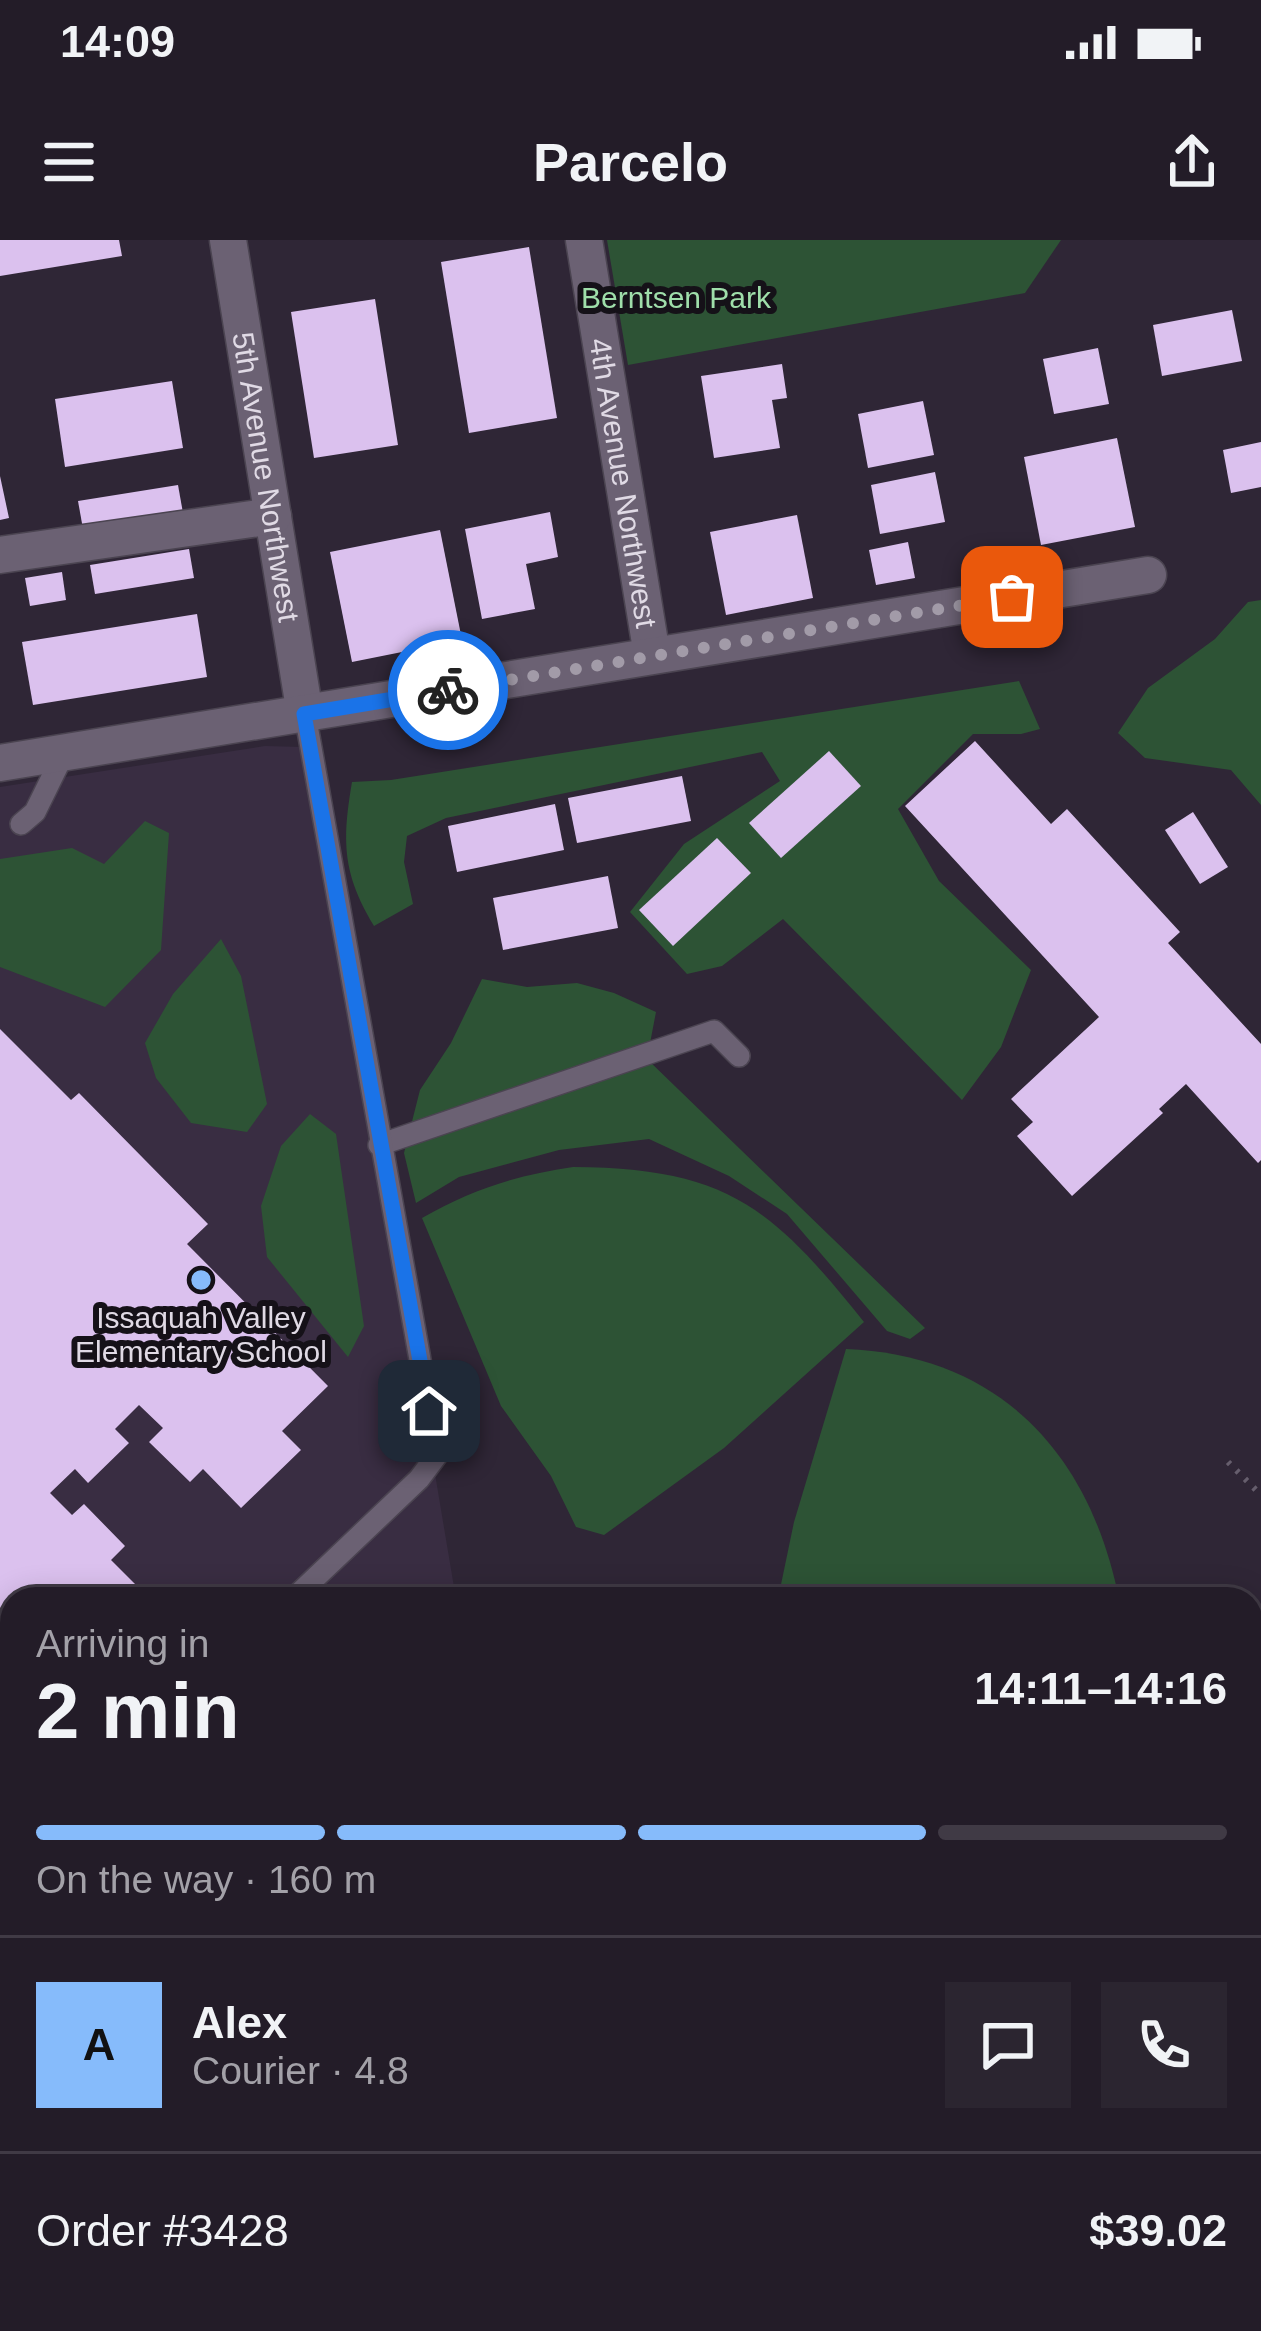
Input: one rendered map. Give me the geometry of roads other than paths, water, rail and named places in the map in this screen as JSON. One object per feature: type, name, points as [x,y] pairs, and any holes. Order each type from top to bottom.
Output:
[{"type":"street","name":"5th Avenue Northwest","points":[[228,240],[304,714]]},
{"type":"street","name":"4th Avenue Northwest","points":[[584,240],[652,656]]},
{"type":"street","points":[[0,555],[273,516]]},
{"type":"street","points":[[0,763],[1148,574]]},
{"type":"lane","points":[[304,714],[437,1455],[305,1587]]},
{"type":"lane","points":[[21,824],[35,812],[64,753]]},
{"type":"lane","points":[[380,1145],[714,1031],[739,1056]]},
{"type":"place","name":"Issaquah Valley Elementary School","points":[[201,1280]]},
{"type":"park label","name":"Berntsen Park","points":[[676,297]]}]
